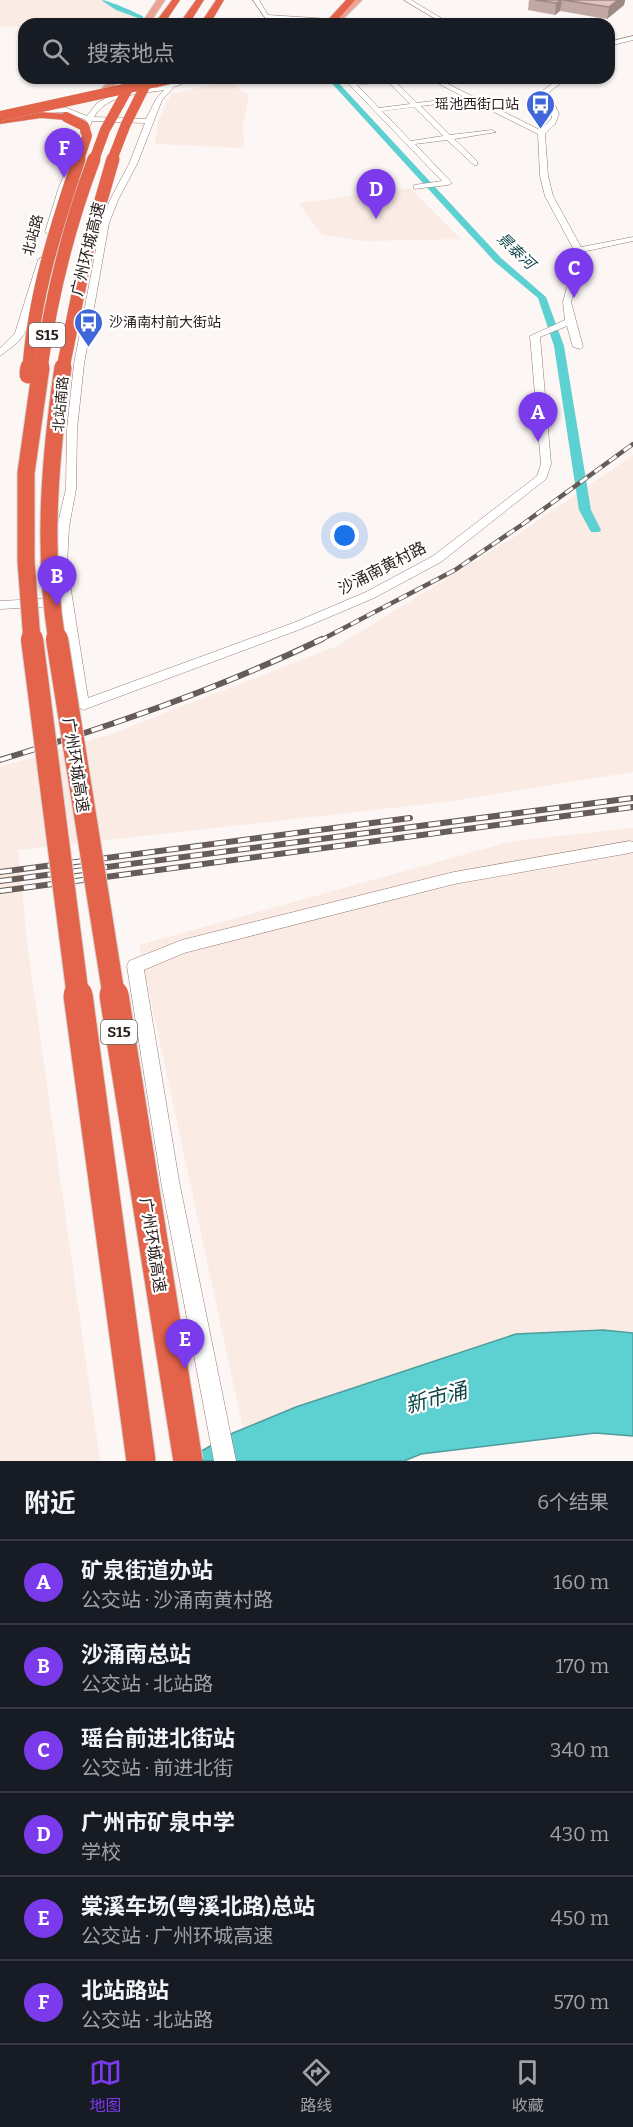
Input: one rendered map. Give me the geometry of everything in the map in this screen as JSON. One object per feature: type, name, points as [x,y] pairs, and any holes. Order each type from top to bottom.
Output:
[{"type":"highway","points":[[160,18],[170,0]]},
{"type":"highway","points":[[162,18],[176,0]]},
{"type":"highway","points":[[174,18],[187,0]]},
{"type":"highway","points":[[188,18],[200,0]]},
{"type":"highway","points":[[196,18],[207,0]]},
{"type":"highway","points":[[209,18],[220,0]]},
{"type":"highway","points":[[216,18],[225,0]]},
{"type":"highway","points":[[333,18],[351,0]]},
{"type":"highway","points":[[0,116],[129,84]]},
{"type":"highway","name":"广州环城高速","points":[[131,84],[105,130],[83,189],[43,356],[26,473],[26,561],[28,607],[49,780],[141,1461]]},
{"type":"highway","name":"广州环城高速","points":[[145,84],[126,123],[108,170],[75,301],[57,401],[50,493],[49,559],[51,604],[188,1461]]},
{"type":"highway","points":[[0,116],[153,84]]},
{"type":"highway","points":[[108,170],[147,104],[168,84]]},
{"type":"highway","points":[[0,116],[57,116],[78,122],[88,131],[57,223],[32,326],[27,382],[26,473]]},
{"type":"main road","points":[[149,18],[161,0]]},
{"type":"main road","points":[[331,18],[344,0]]},
{"type":"main road","points":[[334,18],[358,0]]},
{"type":"main road","points":[[107,94],[114,84]]},
{"type":"main road","points":[[0,116],[107,94],[141,84]]},
{"type":"main road","points":[[0,116],[30,112],[158,84]]},
{"type":"street","points":[[256,0],[266,17],[276,18]]},
{"type":"street","points":[[407,0],[438,18]]},
{"type":"street","points":[[615,42],[633,38]]},
{"type":"street","points":[[89,119],[107,94],[129,84]]},
{"type":"street","points":[[75,102],[153,84]]},
{"type":"street","name":"北站南路","points":[[83,705],[65,602],[61,548],[71,489],[72,429],[79,364],[105,223],[133,164],[148,121],[169,84]]},
{"type":"street","points":[[352,84],[448,183],[417,187]]},
{"type":"street","points":[[394,84],[474,163]]},
{"type":"street","points":[[443,84],[541,133]]},
{"type":"street","points":[[541,133],[552,125],[556,116],[555,105],[545,91],[557,84]]},
{"type":"street","points":[[376,110],[472,98]]},
{"type":"street","points":[[30,112],[67,110],[89,119],[148,121]]},
{"type":"street","name":"北站路","points":[[0,353],[20,333],[57,207],[89,119]]},
{"type":"street","points":[[408,143],[492,132]]},
{"type":"street","points":[[541,133],[544,176],[549,196],[578,250],[577,264],[568,295],[570,321],[578,347]]},
{"type":"street","points":[[578,250],[633,239]]},
{"type":"street","name":"沙涌南黄村路","points":[[83,705],[297,626],[369,595],[437,559],[536,482],[542,477],[546,464],[535,336],[570,321]]},
{"type":"street","points":[[0,605],[65,602]]},
{"type":"street","points":[[225,1461],[203,1359],[156,1103],[135,966],[182,947],[454,878],[630,847]]},
{"type":"shaded area","points":[[0,0],[101,0],[117,9],[140,17],[18,18],[18,26],[0,27]]},
{"type":"shaded area","points":[[214,84],[231,84],[249,96],[243,125],[244,148],[155,144],[158,122],[171,94]]},
{"type":"shaded area","points":[[410,188],[461,239],[367,241],[322,235],[299,203]]},
{"type":"shaded area","points":[[633,455],[633,772],[445,802],[18,850],[27,943],[100,1461],[0,1461],[0,767],[114,733],[337,646],[511,539]]},
{"type":"shaded area","points":[[633,828],[633,1333],[603,1330],[516,1334],[296,1407],[243,1429],[139,945],[513,841]]},
{"type":"water","name":"新市涌","points":[[603,1330],[633,1333],[633,1436],[595,1433],[421,1454],[404,1461],[184,1461],[233,1433],[296,1407],[516,1334]]},
{"type":"building","points":[[535,0],[562,0],[556,3]]},
{"type":"building","points":[[563,0],[618,0],[609,7]]},
{"type":"waterway","name":"景泰河","points":[[104,0],[118,9],[141,17]]},
{"type":"waterway","name":"景泰河","points":[[336,84],[498,260],[542,297],[559,346],[585,510],[595,530]]},
{"type":"railway","points":[[319,641],[455,570],[633,444]]},
{"type":"railway","points":[[0,760],[164,706],[322,639]]},
{"type":"railway","points":[[0,881],[633,798]]},
{"type":"railway","points":[[0,891],[633,807]]},
{"type":"railway","points":[[0,872],[410,818]]},
{"type":"place","name":"瑶池西街口站","points":[[540,130]]},
{"type":"place","name":"北站路站","points":[[64,178]]},
{"type":"place","name":"广州市矿泉中学","points":[[376,219]]},
{"type":"place","name":"瑶台前进北街站","points":[[574,298]]},
{"type":"place","name":"沙涌南村前大街站","points":[[88,348]]},
{"type":"place","name":"矿泉街道办站","points":[[538,442]]},
{"type":"place","name":"沙涌南总站","points":[[57,606]]},
{"type":"place","name":"棠溪车场(粤溪北路)总站","points":[[185,1369]]}]
